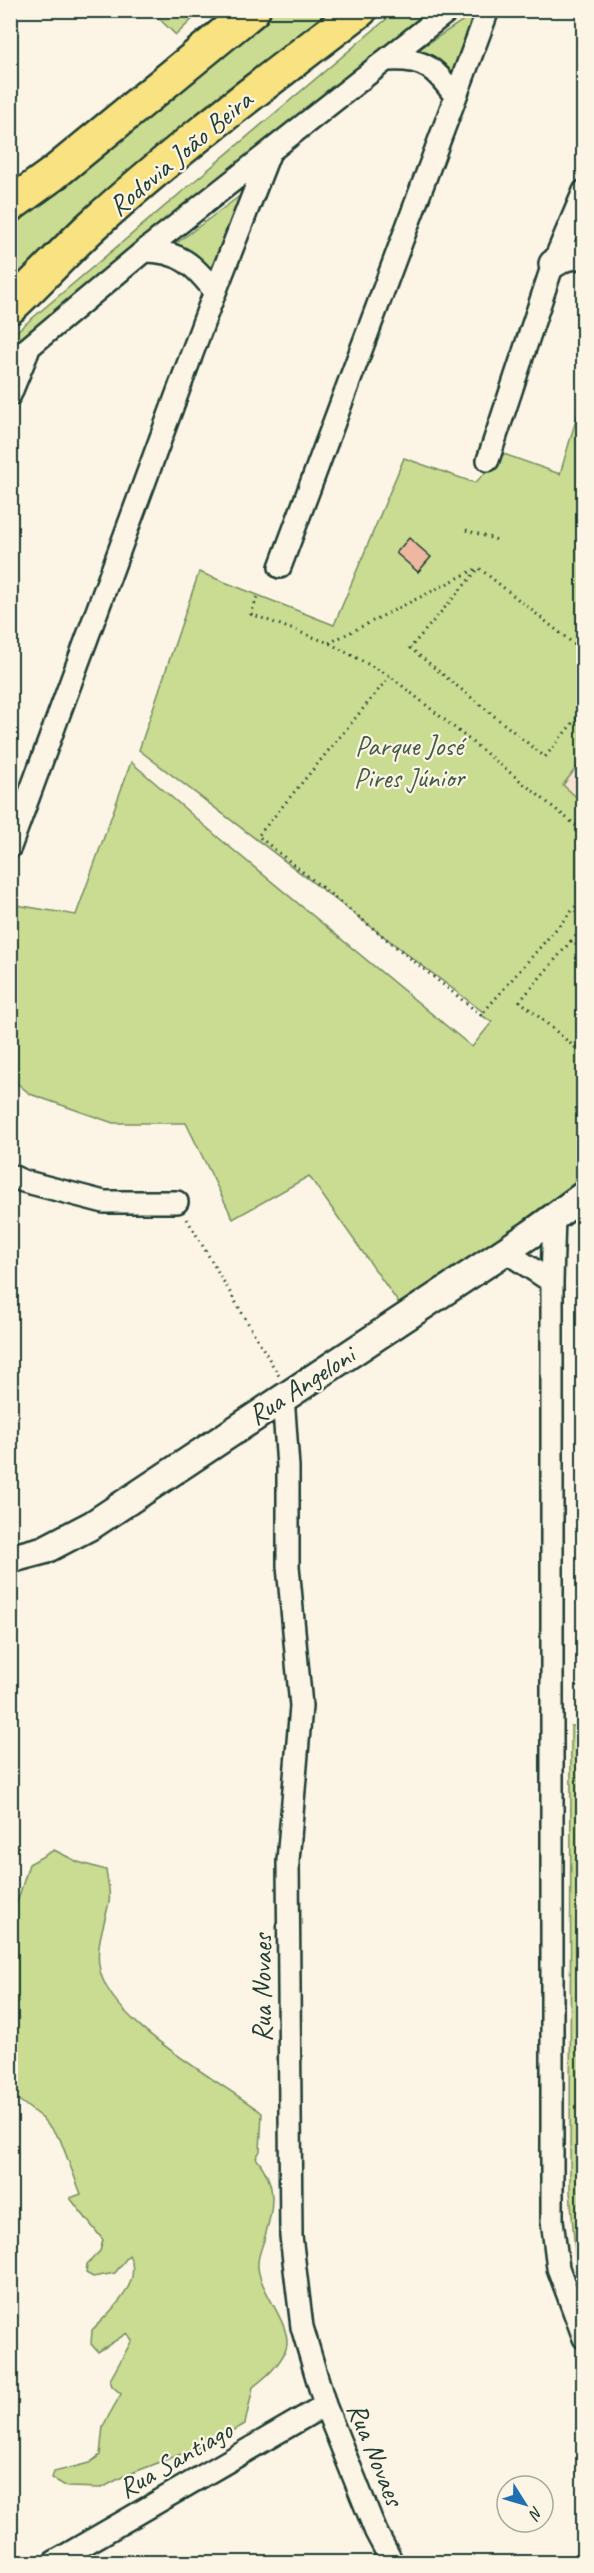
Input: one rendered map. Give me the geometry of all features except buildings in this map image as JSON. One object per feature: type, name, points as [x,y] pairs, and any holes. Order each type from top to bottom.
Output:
[{"type":"main road","points":[[10,205],[53,174],[253,10]]},
{"type":"main road","name":"Rodovia João Beira","points":[[10,307],[91,227],[128,195],[264,84],[360,10]]},
{"type":"street","points":[[10,363],[144,251],[389,60],[449,10]]},
{"type":"street","points":[[280,567],[488,10]]},
{"type":"street","points":[[389,60],[411,59],[423,64],[442,77],[455,96]]},
{"type":"street","points":[[10,847],[215,292],[269,154]]},
{"type":"street","points":[[488,460],[553,264],[584,190]]},
{"type":"street","points":[[144,251],[163,251],[176,255],[202,274],[215,292]]},
{"type":"street","points":[[553,264],[565,257],[584,254]]},
{"type":"street","points":[[10,395],[30,348]]},
{"type":"street","points":[[10,1175],[23,1182],[104,1202],[177,1202]]},
{"type":"street","name":"Rua Angeloni","points":[[10,1559],[44,1550],[69,1539],[505,1251],[584,1195]]},
{"type":"street","points":[[554,1216],[552,1282],[552,2220],[558,2268],[584,2338]]},
{"type":"street","points":[[505,1251],[552,1282]]},
{"type":"street","name":"Rua Novaes","points":[[286,1395],[288,1566],[301,1706],[288,1861],[291,2236],[302,2327],[325,2405],[376,2532],[392,2562]]},
{"type":"street","name":"Rua Santiago","points":[[54,2562],[325,2405]]},
{"type":"path","points":[[466,530],[500,541]]},
{"type":"path","points":[[329,643],[479,568]]},
{"type":"path","points":[[479,568],[584,652]]},
{"type":"path","points":[[479,568],[411,648],[545,757],[584,709]]},
{"type":"path","points":[[257,597],[251,614],[329,643],[390,676],[584,832]]},
{"type":"path","points":[[390,676],[258,836],[481,1015],[584,897]]},
{"type":"path","points":[[584,927],[520,1001],[584,1055]]},
{"type":"path","points":[[572,941],[584,951]]},
{"type":"path","points":[[177,1202],[286,1395]]},
{"type":"shaded area","points":[[583,759],[583,802],[562,784]]},
{"type":"green space","points":[[151,11],[201,11],[176,35]]},
{"type":"green space","points":[[272,11],[341,11],[11,290],[10,217]]},
{"type":"green space","points":[[396,11],[432,11],[11,358],[10,337]]},
{"type":"green space","points":[[477,11],[456,77],[443,74],[421,57],[421,48]]},
{"type":"green space","points":[[245,192],[213,282],[174,245]]},
{"type":"green space","name":"Parque José Pires Júnior","points":[[583,396],[583,759],[563,785],[583,803],[583,1183],[487,1247],[402,1308],[309,1176],[233,1219],[186,1123],[113,1123],[30,1094],[11,1078],[10,904],[76,915],[131,762],[220,839],[472,1047],[492,1022],[481,1015],[483,1012],[139,750],[199,572],[334,625],[404,458],[475,483],[504,454],[560,474]]},
{"type":"green space","points":[[571,1726],[584,1726],[583,2283],[576,2263],[570,2191]]},
{"type":"green space","points":[[54,1850],[78,1862],[106,1870],[109,1898],[98,1957],[106,1986],[121,2007],[167,2048],[262,2113],[260,2151],[256,2158],[268,2178],[272,2198],[270,2218],[259,2257],[259,2273],[285,2329],[287,2339],[286,2349],[280,2360],[268,2375],[253,2387],[245,2424],[215,2441],[124,2476],[102,2488],[67,2487],[52,2478],[54,2472],[89,2463],[100,2455],[103,2426],[121,2394],[112,2386],[110,2380],[132,2340],[127,2333],[98,2352],[91,2344],[92,2330],[123,2296],[132,2276],[132,2266],[129,2255],[115,2273],[93,2277],[86,2273],[87,2264],[100,2251],[103,2240],[70,2198],[81,2194],[60,2139],[42,2118],[11,2094],[11,1922],[29,1864]]}]
